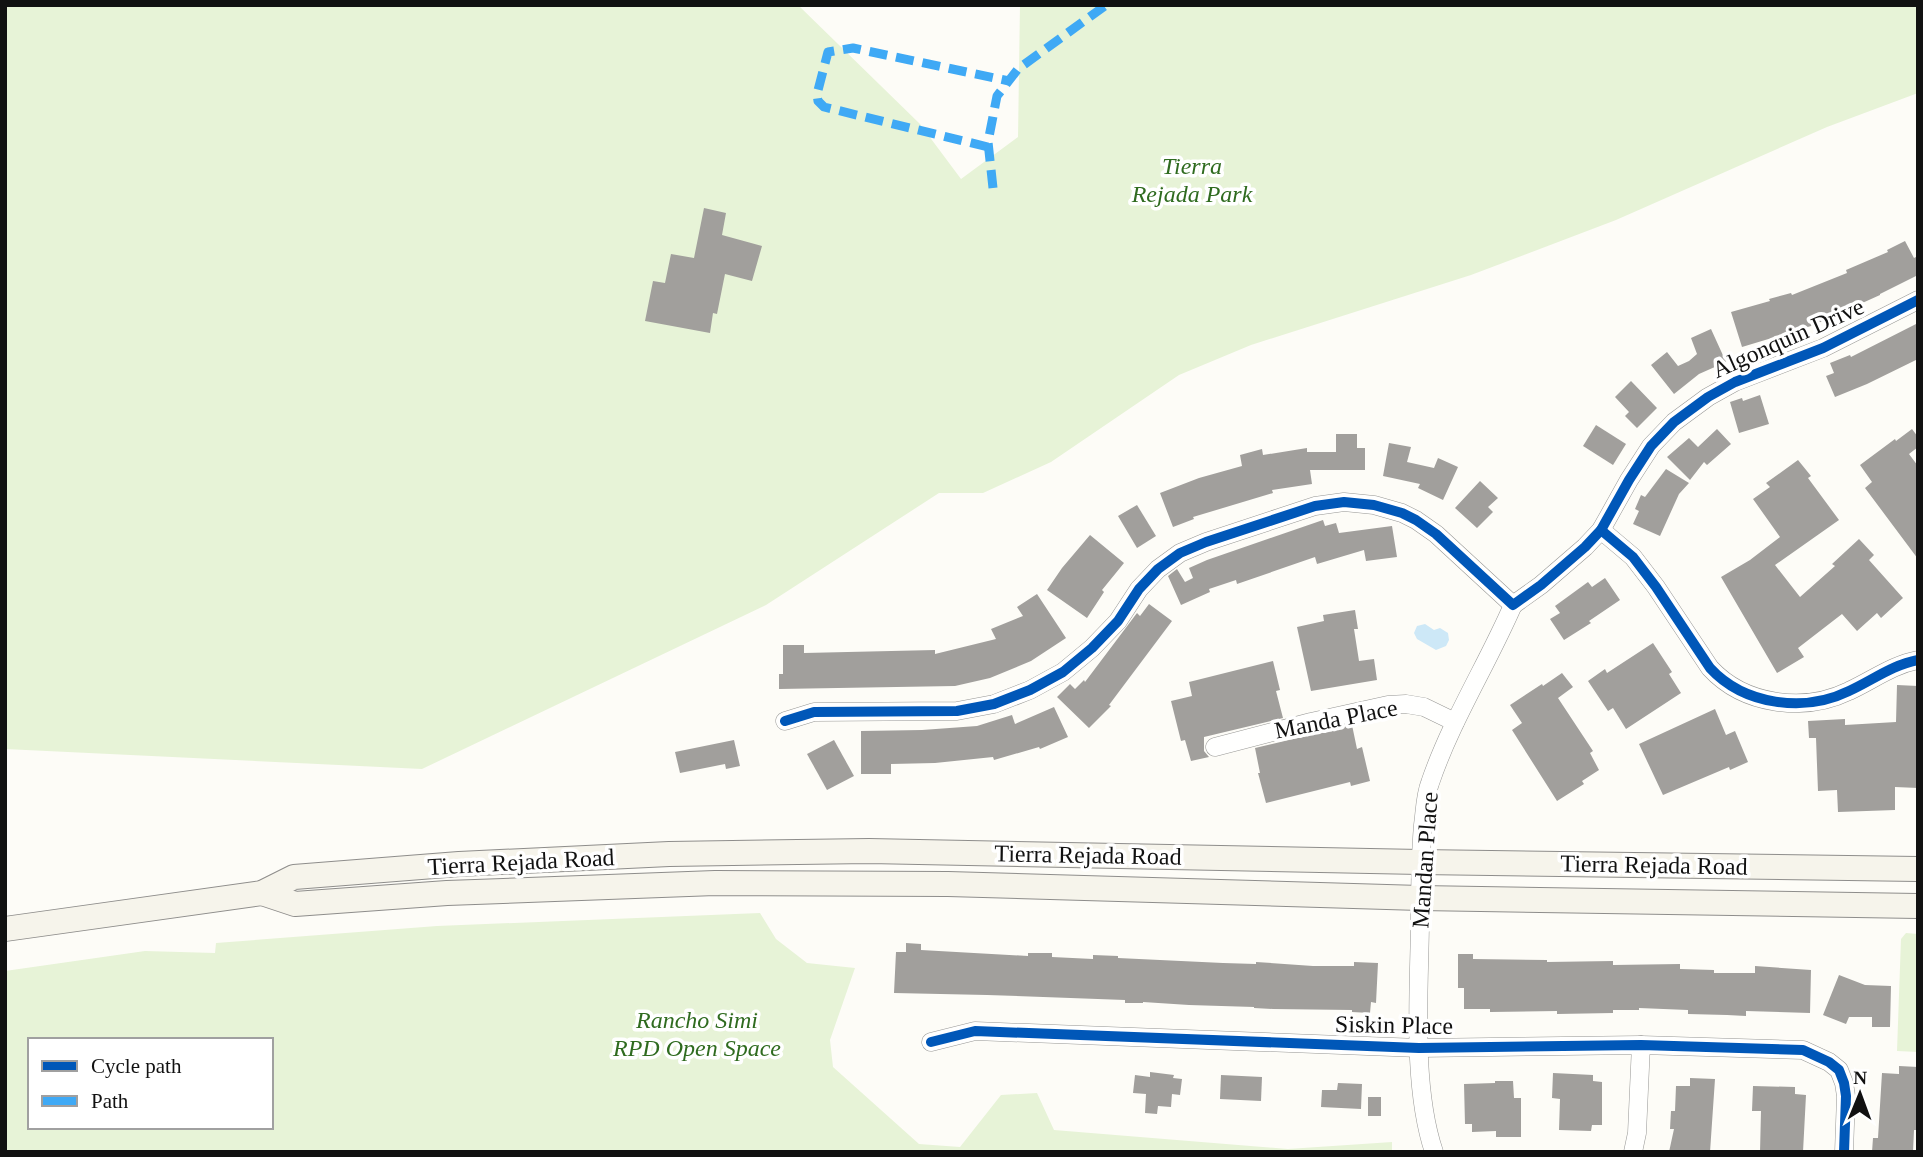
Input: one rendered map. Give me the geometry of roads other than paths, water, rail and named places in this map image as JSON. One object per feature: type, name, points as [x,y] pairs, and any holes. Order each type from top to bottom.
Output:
[{"type":"main road","name":"Tierra Rejada Road","points":[[5,929],[262,894],[294,877],[459,864],[669,854],[869,851],[1918,869]]},
{"type":"main road","name":"Tierra Rejada Road","points":[[262,894],[295,905],[447,893],[729,883],[948,884],[1420,898],[1918,906]]},
{"type":"street","name":"Algonquin Drive","points":[[1513,605],[1541,585],[1601,530],[1651,446],[1674,422],[1735,382],[1823,348],[1918,300]]},
{"type":"street","points":[[785,721],[814,712],[957,711],[994,704],[1030,690],[1063,672],[1092,648],[1118,621],[1139,589],[1158,569],[1180,553],[1315,506],[1344,502],[1374,505],[1416,520],[1436,534],[1513,605]]},
{"type":"street","points":[[1601,530],[1633,557],[1710,668],[1720,679],[1744,692],[1769,701],[1796,703],[1823,700],[1848,691],[1893,667],[1918,660]]},
{"type":"street","name":"Mandan Place","points":[[1434,1152],[1423,1099],[1419,1048],[1420,862],[1425,802],[1455,722],[1500,636],[1513,605]]},
{"type":"street","name":"Manda Place","points":[[1215,747],[1388,705],[1424,707],[1455,722]]},
{"type":"street","name":"Siskin Place","points":[[931,1042],[975,1031],[1419,1048],[1641,1045],[1803,1049],[1839,1070],[1846,1096],[1844,1152]]},
{"type":"street","points":[[1633,1152],[1637,1133],[1641,1045]]},
{"type":"water","points":[[1425,624],[1434,630],[1440,628],[1448,633],[1446,646],[1436,650],[1417,639],[1414,633],[1417,626]]},
{"type":"park label","name":"Tierra Rejada Park","points":[[1192,180]]},
{"type":"park label","name":"Rancho Simi RPD Open Space","points":[[697,1034]]}]
